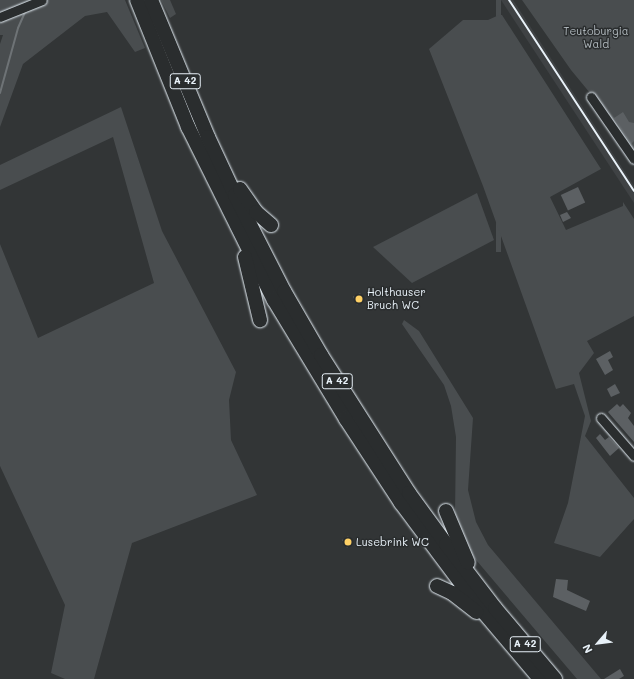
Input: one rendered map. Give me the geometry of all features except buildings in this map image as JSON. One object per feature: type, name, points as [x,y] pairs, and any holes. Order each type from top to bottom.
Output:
[{"type":"highway","name":"A 42","points":[[137,0],[188,127],[274,300],[373,461],[437,554],[540,679]]},
{"type":"highway","name":"A 42","points":[[151,0],[208,137],[258,243],[321,355],[409,493],[495,608],[556,679]]},
{"type":"highway","points":[[208,137],[249,202],[271,225]]},
{"type":"highway","points":[[233,220],[245,257],[260,320]]},
{"type":"highway","points":[[446,511],[463,553],[485,586],[495,608]]},
{"type":"highway","points":[[437,586],[452,593],[474,610],[505,647],[525,662]]},
{"type":"street","points":[[0,17],[41,0]]},
{"type":"street","points":[[591,97],[634,160]]},
{"type":"street","points":[[601,418],[634,456]]},
{"type":"shaded area","points":[[501,0],[513,0],[634,186],[634,203]]},
{"type":"green space","points":[[0,0],[125,0],[145,48],[135,52],[107,12],[85,16],[23,64],[0,127],[0,44],[3,35],[0,35]]},
{"type":"green space","points":[[161,0],[170,0],[176,14],[170,18]]},
{"type":"green space","points":[[496,0],[501,0],[501,252],[496,252]]},
{"type":"green space","name":"Teutoburgia Wald","points":[[522,0],[634,0],[634,156],[609,116],[571,70]]},
{"type":"green space","points":[[502,15],[601,169],[550,197],[566,230],[623,206],[623,202],[634,219],[634,316],[587,341],[594,353],[579,373],[591,421],[585,436],[634,498],[634,519],[600,557],[554,543],[568,503],[585,416],[574,384],[556,389],[483,186],[429,49],[463,20],[488,20]]},
{"type":"green space","points":[[121,107],[162,231],[236,372],[229,400],[231,440],[257,495],[132,543],[94,679],[65,679],[51,673],[65,605],[0,466],[0,244],[38,338],[154,283],[113,137],[0,190],[0,165]]},
{"type":"green space","points":[[477,193],[494,240],[412,283],[373,247]]},
{"type":"green space","points":[[404,320],[419,331],[473,418],[468,490],[476,522],[488,545],[601,679],[577,679],[471,554],[455,514],[456,437],[451,406],[444,385],[402,324]]},
{"type":"waterway","points":[[0,93],[18,28],[26,10]]},
{"type":"railway","points":[[509,0],[634,191]]},
{"type":"place","name":"Holthauser Bruch WC","points":[[359,299]]},
{"type":"place","name":"Lusebrink WC","points":[[348,542]]}]
